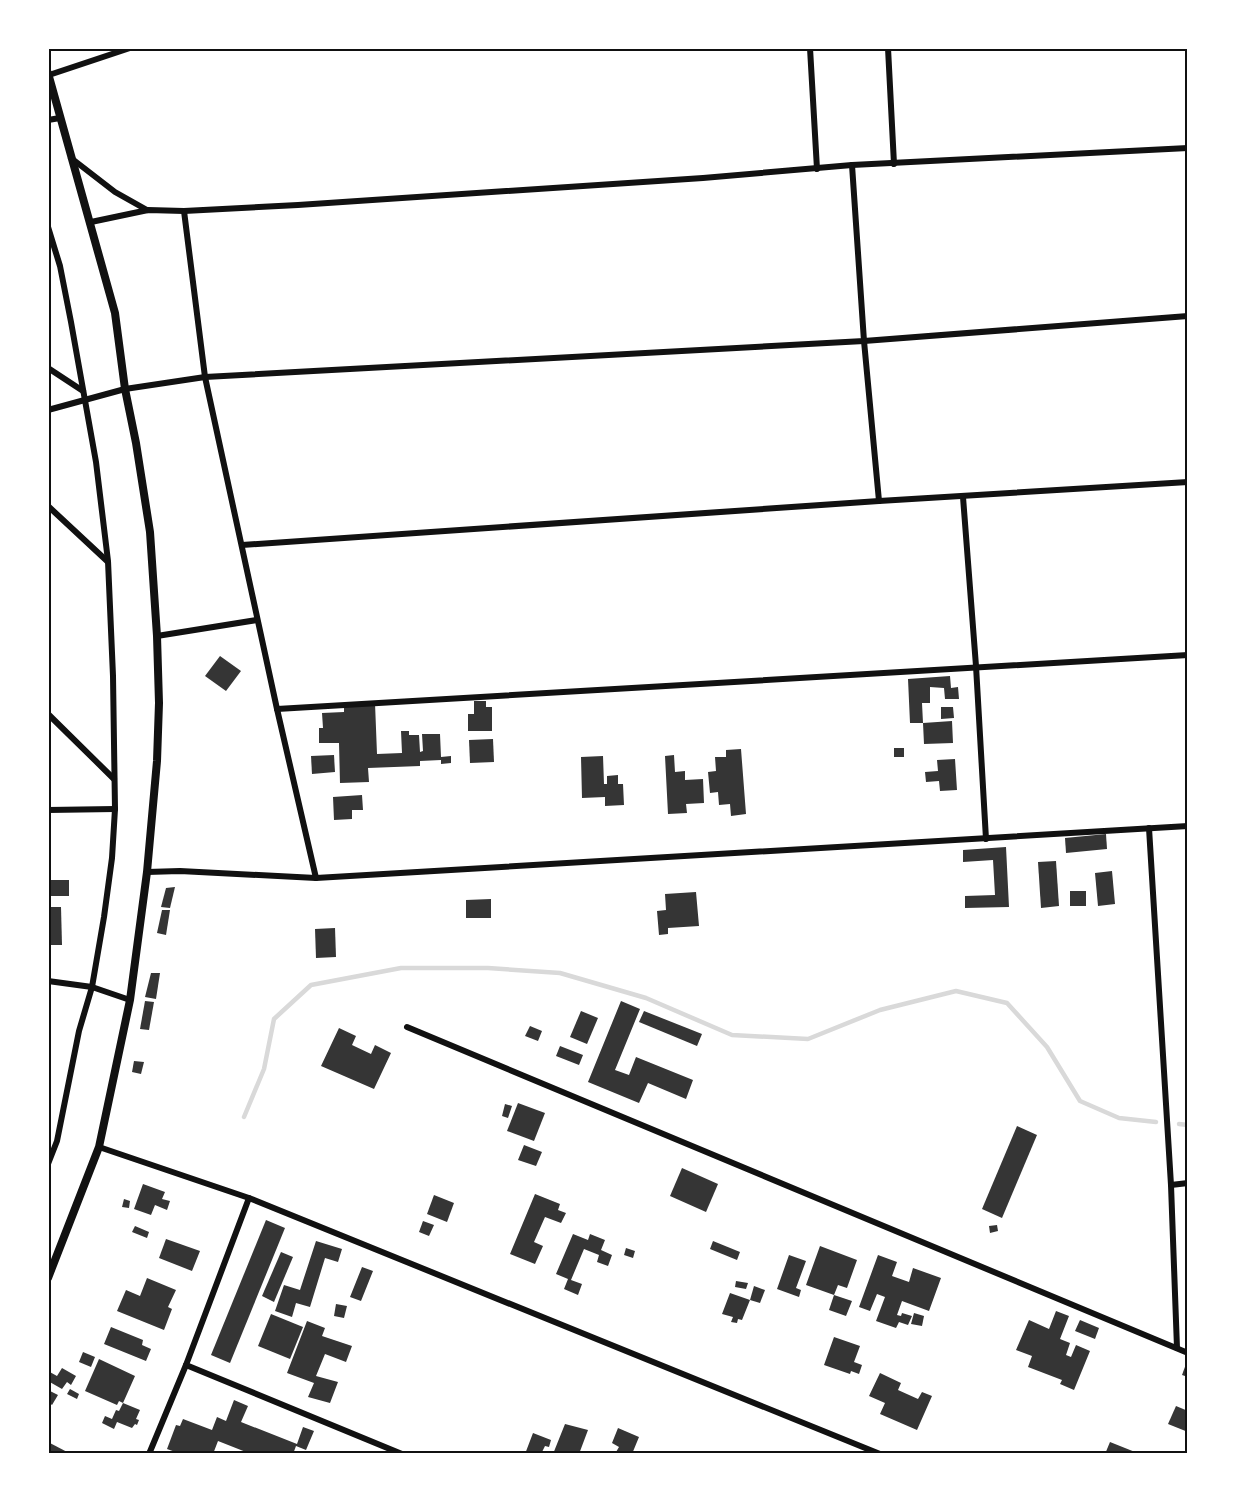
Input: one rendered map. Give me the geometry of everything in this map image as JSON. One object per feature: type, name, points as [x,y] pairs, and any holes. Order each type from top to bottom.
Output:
[{"type":"street","points":[[48,1278],[99,1147],[130,1000],[147,872],[157,761],[159,703],[150,532],[125,389],[116,313],[48,74],[130,48]]},
{"type":"street","points":[[810,48],[817,169]]},
{"type":"street","points":[[888,48],[894,164]]},
{"type":"street","points":[[48,120],[60,118]]},
{"type":"street","points":[[91,222],[148,210],[184,211],[852,165],[1188,148]]},
{"type":"street","points":[[71,157],[115,192],[148,210]]},
{"type":"street","points":[[852,165],[864,341],[879,501]]},
{"type":"street","points":[[184,211],[205,377],[316,879]]},
{"type":"street","points":[[48,227],[60,266],[85,399],[96,462],[108,561],[115,809],[112,858],[92,987],[79,1031],[57,1141],[48,1164]]},
{"type":"street","points":[[48,410],[125,389],[205,377],[864,341],[1188,316]]},
{"type":"street","points":[[48,368],[83,391]]},
{"type":"street","points":[[242,545],[1188,482]]},
{"type":"street","points":[[963,497],[986,838]]},
{"type":"street","points":[[48,506],[108,561]]},
{"type":"street","points":[[157,636],[257,620]]},
{"type":"street","points":[[277,709],[1188,655]]},
{"type":"street","points":[[48,714],[114,779]]},
{"type":"street","points":[[48,810],[115,809]]},
{"type":"street","points":[[147,872],[180,871],[316,879],[1188,826]]},
{"type":"street","points":[[1149,828],[1171,1185],[1177,1348]]},
{"type":"street","points":[[48,981],[92,987],[130,1000]]},
{"type":"street","points":[[408,1027],[1188,1353]]},
{"type":"street","points":[[48,1141],[57,1141]]},
{"type":"street","points":[[99,1147],[249,1198],[880,1454]]},
{"type":"street","points":[[1171,1185],[1188,1183]]},
{"type":"street","points":[[149,1454],[186,1365],[249,1198]]},
{"type":"street","points":[[186,1365],[402,1454]]},
{"type":"building","points":[[220,656],[241,671],[226,691],[205,676]]},
{"type":"building","points":[[950,676],[951,688],[958,687],[959,699],[945,699],[944,688],[930,687],[930,703],[922,703],[923,723],[910,723],[908,679]]},
{"type":"building","points":[[474,701],[486,701],[486,707],[492,707],[492,731],[468,731],[468,714],[474,714]]},
{"type":"building","points":[[375,703],[377,754],[402,753],[401,731],[409,731],[409,735],[419,735],[420,752],[423,751],[422,734],[440,734],[441,757],[451,756],[451,763],[441,764],[441,760],[420,761],[420,766],[368,768],[369,782],[340,783],[339,743],[319,743],[319,728],[323,728],[322,713],[344,712],[344,704]]},
{"type":"building","points":[[941,707],[953,707],[954,718],[941,719]]},
{"type":"building","points":[[952,721],[953,743],[924,744],[923,723]]},
{"type":"building","points":[[493,739],[494,762],[470,763],[469,740]]},
{"type":"building","points":[[894,748],[904,748],[904,757],[894,757]]},
{"type":"building","points":[[741,749],[746,814],[731,816],[730,804],[719,805],[718,792],[710,793],[708,772],[716,771],[715,757],[726,757],[726,750]]},
{"type":"building","points":[[334,755],[335,772],[312,774],[311,756]]},
{"type":"building","points":[[674,755],[675,772],[685,771],[685,780],[703,779],[704,803],[686,804],[687,813],[668,814],[665,756]]},
{"type":"building","points":[[603,756],[604,784],[607,784],[607,776],[618,775],[618,784],[623,784],[624,805],[605,806],[605,797],[582,798],[581,757]]},
{"type":"building","points":[[955,759],[957,790],[940,791],[939,781],[926,782],[925,772],[938,771],[937,760]]},
{"type":"building","points":[[362,795],[363,810],[352,810],[352,819],[334,820],[333,797]]},
{"type":"building","points":[[1106,834],[1107,849],[1066,853],[1065,838]]},
{"type":"building","points":[[1006,847],[1009,907],[965,908],[965,896],[995,895],[993,860],[963,862],[963,850]]},
{"type":"building","points":[[1056,861],[1059,906],[1041,908],[1038,862]]},
{"type":"building","points":[[1112,871],[1115,904],[1098,906],[1095,873]]},
{"type":"building","points":[[48,880],[69,880],[69,896],[48,896]]},
{"type":"building","points":[[175,887],[170,908],[161,907],[166,888]]},
{"type":"building","points":[[1070,891],[1086,891],[1086,906],[1070,906]]},
{"type":"building","points":[[696,892],[699,926],[668,928],[668,934],[659,935],[657,911],[666,910],[665,894]]},
{"type":"building","points":[[491,899],[491,918],[466,918],[466,900]]},
{"type":"building","points":[[48,907],[61,907],[62,945],[48,945]]},
{"type":"building","points":[[162,910],[170,910],[166,935],[157,933]]},
{"type":"building","points":[[335,928],[336,957],[316,958],[315,929]]},
{"type":"building","points":[[151,973],[160,973],[156,999],[145,997]]},
{"type":"building","points":[[145,1001],[154,1002],[149,1030],[140,1029]]},
{"type":"building","points":[[621,1001],[640,1009],[615,1070],[629,1075],[636,1057],[693,1080],[686,1099],[648,1083],[639,1103],[588,1082]]},
{"type":"building","points":[[581,1011],[598,1018],[587,1044],[570,1037]]},
{"type":"building","points":[[644,1011],[702,1034],[697,1046],[639,1022]]},
{"type":"building","points":[[530,1026],[542,1031],[538,1041],[525,1036]]},
{"type":"building","points":[[339,1028],[356,1036],[352,1045],[371,1054],[375,1045],[391,1053],[374,1089],[321,1066]]},
{"type":"building","points":[[560,1046],[583,1055],[579,1065],[556,1056]]},
{"type":"building","points":[[134,1061],[144,1062],[141,1074],[132,1072]]},
{"type":"building","points":[[518,1103],[545,1113],[534,1141],[507,1131]]},
{"type":"building","points":[[505,1104],[512,1106],[508,1118],[502,1116]]},
{"type":"building","points":[[1017,1126],[1037,1135],[1002,1218],[982,1209]]},
{"type":"building","points":[[524,1145],[542,1152],[536,1166],[518,1160]]},
{"type":"building","points":[[682,1168],[718,1184],[706,1212],[670,1196]]},
{"type":"building","points":[[143,1184],[165,1192],[162,1199],[170,1201],[167,1210],[155,1205],[151,1215],[134,1209]]},
{"type":"building","points":[[535,1194],[560,1204],[558,1210],[566,1213],[561,1223],[545,1217],[534,1242],[543,1246],[535,1264],[510,1254]]},
{"type":"building","points":[[434,1195],[454,1203],[447,1222],[427,1214]]},
{"type":"building","points":[[124,1199],[130,1201],[129,1208],[122,1207]]},
{"type":"building","points":[[266,1220],[285,1228],[230,1363],[211,1355]]},
{"type":"building","points":[[423,1221],[434,1225],[429,1236],[419,1232]]},
{"type":"building","points":[[997,1225],[998,1231],[990,1233],[989,1226]]},
{"type":"building","points":[[135,1226],[149,1232],[147,1238],[132,1232]]},
{"type":"building","points":[[573,1234],[588,1240],[590,1234],[605,1240],[601,1250],[612,1255],[608,1266],[597,1262],[599,1255],[584,1249],[571,1280],[582,1284],[578,1295],[564,1289],[568,1279],[556,1274]]},
{"type":"building","points":[[166,1239],[200,1251],[192,1271],[159,1258]]},
{"type":"building","points":[[316,1241],[342,1249],[338,1262],[325,1258],[310,1307],[296,1303],[292,1317],[275,1311],[284,1285],[300,1290]]},
{"type":"building","points":[[713,1241],[740,1252],[737,1260],[710,1249]]},
{"type":"building","points":[[820,1246],[857,1260],[847,1288],[838,1285],[834,1295],[806,1285]]},
{"type":"building","points":[[626,1248],[635,1251],[633,1258],[624,1255]]},
{"type":"building","points":[[281,1252],[293,1257],[274,1302],[262,1296]]},
{"type":"building","points":[[789,1255],[806,1261],[796,1288],[801,1290],[799,1297],[777,1289]]},
{"type":"building","points":[[878,1255],[897,1262],[892,1276],[909,1282],[913,1268],[941,1278],[929,1311],[902,1301],[897,1315],[901,1316],[902,1313],[912,1316],[908,1325],[899,1322],[896,1328],[876,1321],[885,1297],[877,1294],[870,1311],[859,1307]]},
{"type":"building","points":[[362,1267],[373,1271],[361,1301],[350,1297]]},
{"type":"building","points":[[147,1278],[176,1290],[168,1307],[172,1309],[164,1330],[117,1311],[126,1290],[140,1296]]},
{"type":"building","points":[[736,1281],[748,1283],[746,1289],[735,1287]]},
{"type":"building","points":[[754,1286],[765,1290],[760,1303],[750,1300]]},
{"type":"building","points":[[730,1293],[750,1300],[742,1320],[738,1319],[737,1323],[731,1322],[733,1317],[722,1314]]},
{"type":"building","points":[[834,1295],[852,1301],[846,1316],[829,1310]]},
{"type":"building","points":[[336,1304],[347,1306],[344,1318],[334,1316]]},
{"type":"building","points":[[1056,1311],[1069,1316],[1060,1339],[1070,1343],[1066,1355],[1071,1357],[1076,1345],[1090,1351],[1074,1390],[1060,1384],[1062,1380],[1028,1367],[1032,1356],[1016,1350],[1029,1320],[1049,1329]]},
{"type":"building","points":[[914,1313],[924,1316],[922,1326],[911,1324]]},
{"type":"building","points":[[271,1314],[303,1327],[290,1359],[258,1346]]},
{"type":"building","points":[[1080,1320],[1099,1328],[1095,1339],[1075,1331]]},
{"type":"building","points":[[307,1321],[325,1328],[322,1336],[352,1346],[346,1362],[325,1354],[316,1376],[338,1382],[330,1403],[308,1397],[314,1383],[287,1373]]},
{"type":"building","points":[[111,1327],[143,1340],[142,1345],[151,1349],[146,1361],[104,1344]]},
{"type":"building","points":[[834,1337],[860,1346],[854,1362],[862,1365],[859,1374],[851,1371],[850,1374],[824,1365]]},
{"type":"building","points":[[83,1352],[95,1357],[91,1367],[79,1362]]},
{"type":"building","points":[[99,1359],[135,1376],[123,1403],[119,1401],[117,1405],[85,1391]]},
{"type":"building","points":[[1186,1364],[1188,1365],[1188,1377],[1182,1375]]},
{"type":"building","points":[[62,1368],[76,1376],[71,1385],[67,1382],[62,1389],[48,1381],[48,1371],[57,1376]]},
{"type":"building","points":[[880,1373],[901,1383],[898,1390],[918,1399],[922,1392],[932,1396],[917,1430],[880,1414],[885,1403],[869,1396]]},
{"type":"building","points":[[70,1389],[79,1394],[77,1399],[67,1394]]},
{"type":"building","points":[[48,1390],[58,1395],[52,1405],[48,1402]]},
{"type":"building","points":[[234,1400],[248,1406],[241,1422],[297,1444],[303,1427],[314,1431],[306,1450],[296,1446],[293,1454],[251,1454],[218,1441],[213,1454],[181,1454],[167,1449],[176,1425],[180,1426],[183,1419],[212,1430],[217,1417],[226,1421]]},
{"type":"building","points":[[123,1403],[140,1410],[136,1419],[139,1420],[137,1425],[135,1424],[132,1428],[117,1422],[114,1429],[102,1423],[105,1416],[112,1419],[116,1410],[119,1411]]},
{"type":"building","points":[[1176,1406],[1188,1411],[1188,1432],[1168,1424]]},
{"type":"building","points":[[565,1424],[588,1430],[579,1454],[553,1454]]},
{"type":"building","points":[[618,1428],[639,1437],[632,1454],[616,1452],[619,1447],[612,1443]]},
{"type":"building","points":[[533,1433],[551,1440],[549,1447],[545,1446],[541,1454],[525,1454]]},
{"type":"building","points":[[48,1442],[71,1454],[48,1454]]},
{"type":"building","points":[[1110,1442],[1140,1454],[1105,1454]]},
{"type":"waterway","points":[[244,1117],[264,1069],[274,1019],[311,985],[401,968],[488,968],[560,973],[646,998],[732,1035],[808,1039],[880,1010],[956,991],[1007,1003],[1047,1047],[1080,1101],[1119,1118],[1156,1122]]},
{"type":"waterway","points":[[1179,1124],[1188,1125]]}]
